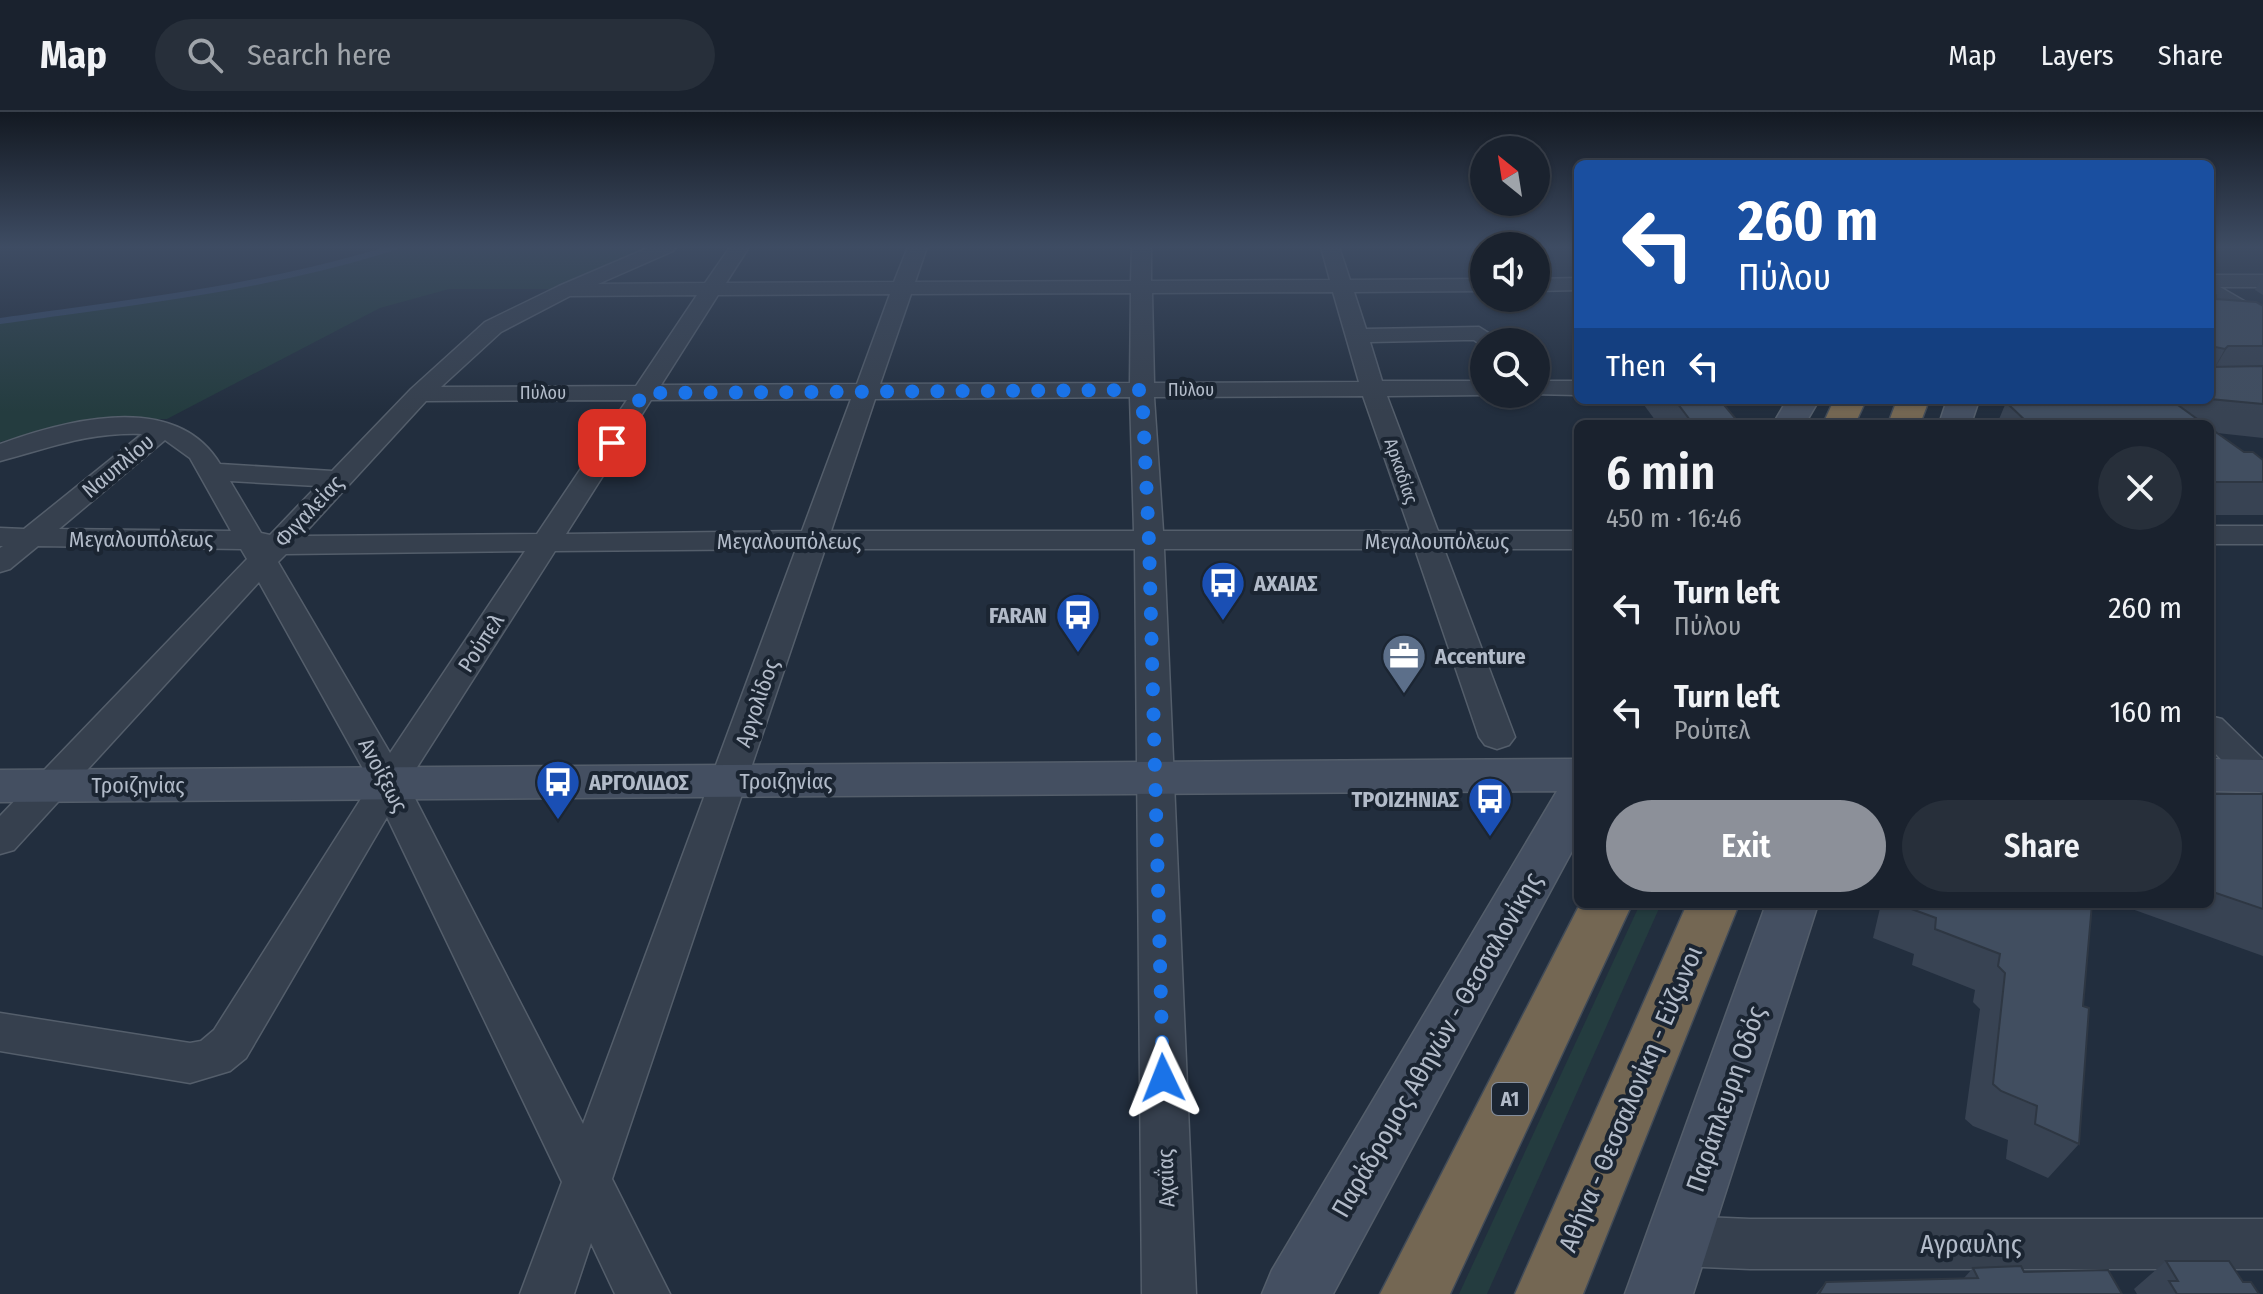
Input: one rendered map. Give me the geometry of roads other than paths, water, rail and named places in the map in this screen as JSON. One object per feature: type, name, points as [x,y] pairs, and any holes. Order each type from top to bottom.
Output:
[{"type":"highway","name":"Α1","points":[[1414,1294],[1604,908]]},
{"type":"highway","name":"Αθήνα - Θεσσαλονίκη - Εύζωνοι","points":[[1549,1294],[1711,908]]},
{"type":"street","name":"Φιγαλείας","points":[[0,840],[263,549],[339,479],[419,394],[493,327],[542,302]]},
{"type":"street","name":"Ρούπελ","points":[[0,1032],[190,1063],[214,1057],[230,1044],[389,783],[703,302]]},
{"type":"street","name":"Αργολίδος","points":[[547,1294],[898,302]]},
{"type":"street","name":"Αχαΐας","points":[[1140,302],[1169,1294]]},
{"type":"street","name":"Αρκαδίας","points":[[1347,302],[1373,389],[1497,737]]},
{"type":"street","points":[[2231,302],[2263,321]]},
{"type":"street","points":[[1359,336],[1470,333]]},
{"type":"street","name":"Πύλου","points":[[419,394],[1470,388]]},
{"type":"street","points":[[1550,388],[1574,388]]},
{"type":"street","name":"Ανοίξεως","points":[[0,453],[41,439],[124,427],[161,431],[183,438],[201,454],[263,549],[389,783],[643,1294]]},
{"type":"street","name":"Ναυπλίου","points":[[0,563],[161,431]]},
{"type":"street","points":[[214,472],[339,479]]},
{"type":"street","points":[[2214,535],[2263,535]]},
{"type":"street","name":"Μεγαλουπόλεως","points":[[0,537],[263,549],[814,540],[1574,540]]},
{"type":"street","points":[[2214,731],[2262,777]]},
{"type":"street","points":[[2214,775],[2262,777]]},
{"type":"street","name":"Τροιζηνίας","points":[[0,786],[1154,778],[1574,786]]},
{"type":"street","name":"Παράδρομος Αθηνών - Θεσσαλονίκης","points":[[1296,1294],[1574,788]]},
{"type":"street","name":"Παράπλευρη Οδός","points":[[1667,1279],[1791,908]]},
{"type":"street","name":"Αγραυλης","points":[[1667,1279],[1750,1244],[2263,1244]]},
{"type":"waterway","points":[[0,321],[134,302]]},
{"type":"place","name":"AXAΙΑΣ","points":[[1223,622]]},
{"type":"place","name":"FARAN","points":[[1078,654]]},
{"type":"place","name":"Accenture","points":[[1404,695]]},
{"type":"place","name":"ΑΡΓΟΛΙΔΟΣ","points":[[558,821]]},
{"type":"place","name":"ΤΡΟΙΖΗΝΙΑΣ","points":[[1490,838]]}]
